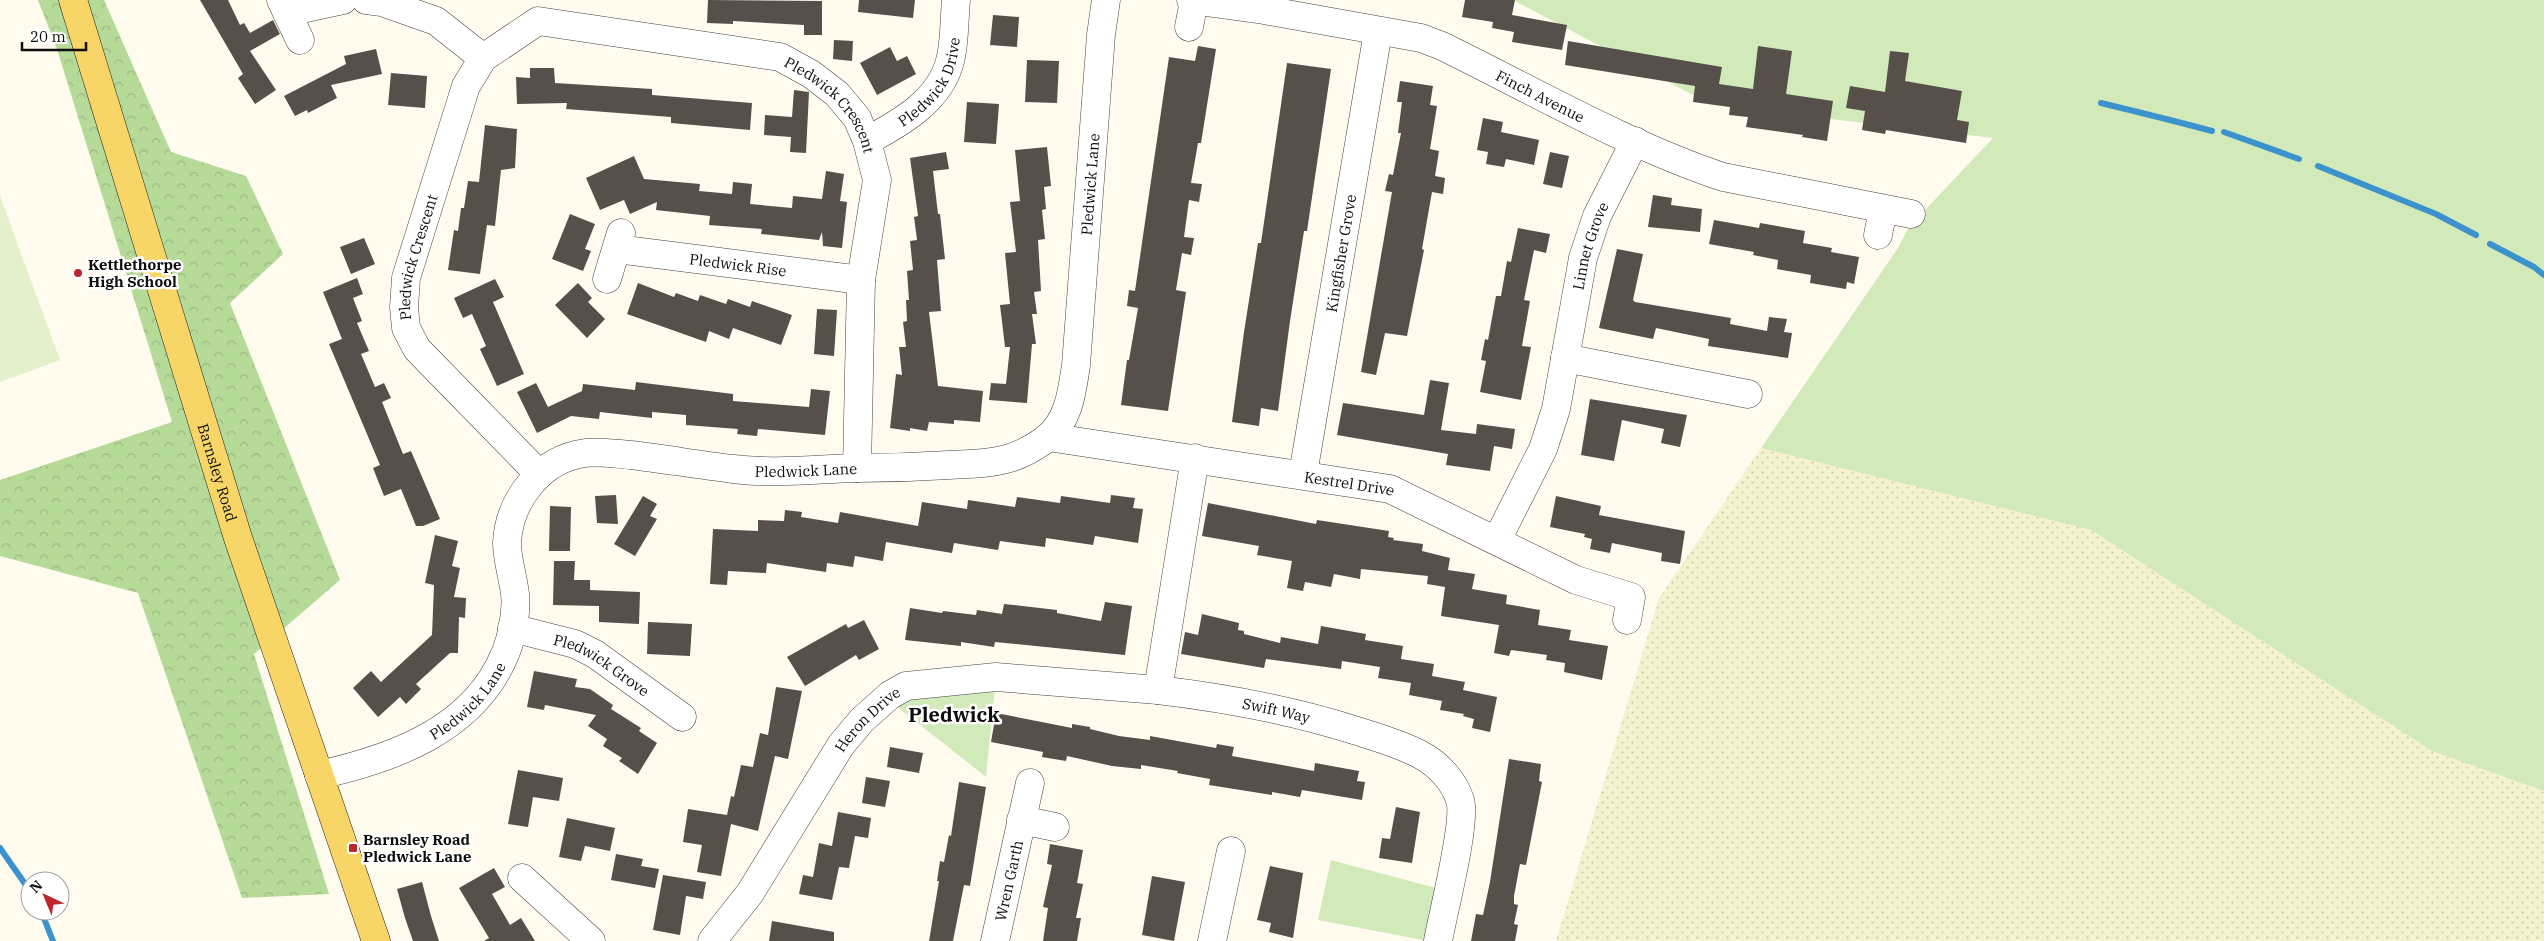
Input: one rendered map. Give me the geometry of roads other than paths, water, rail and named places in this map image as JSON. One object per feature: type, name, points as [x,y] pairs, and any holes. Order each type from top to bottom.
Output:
[{"type":"main road","name":"Barnsley Road","points":[[73,0],[238,538],[376,941]]},
{"type":"street","points":[[300,40],[284,6],[343,0]]},
{"type":"street","points":[[366,0],[382,2],[436,21],[483,58]]},
{"type":"street","name":"Pledwick Drive","points":[[867,141],[903,121],[925,103],[941,82],[950,61],[956,0]]},
{"type":"street","name":"Pledwick Lane","points":[[319,775],[364,765],[402,751],[442,730],[472,704],[492,680],[506,652],[512,628],[515,598],[507,544],[511,519],[522,494],[539,474],[559,460],[585,453],[622,454],[735,469],[858,468],[990,462],[1008,459],[1028,451],[1048,437],[1061,422],[1071,397],[1076,365],[1101,35],[1106,0]]},
{"type":"street","name":"Finch Avenue","points":[[1189,27],[1193,0],[1264,10],[1378,32],[1421,38],[1442,46],[1635,141],[1723,177],[1881,222],[1911,214]]},
{"type":"street","name":"Pledwick Crescent","points":[[539,474],[417,349],[406,328],[404,307],[406,278],[466,86],[483,58],[538,21],[780,57],[811,74],[837,94],[857,118],[867,141],[877,180],[861,280],[858,468]]},
{"type":"street","name":"Kingfisher Grove","points":[[1303,474],[1378,32]]},
{"type":"street","name":"Linnet Grove","points":[[1497,540],[1543,449],[1556,409],[1583,258],[1597,216],[1635,141]]},
{"type":"street","name":"Pledwick Rise","points":[[607,278],[619,241],[861,280]]},
{"type":"street","points":[[1566,358],[1715,398],[1748,394]]},
{"type":"street","name":"Kestrel Drive","points":[[1048,437],[1303,474],[1390,489],[1576,580],[1636,605]]},
{"type":"street","points":[[1158,690],[1195,458]]},
{"type":"street","name":"Pledwick Grove","points":[[512,628],[575,644],[596,654],[682,717]]},
{"type":"street","name":"Heron Drive","points":[[712,941],[750,893],[841,745],[862,720],[890,694],[906,686],[996,678],[1158,690]]},
{"type":"street","name":"Swift Way","points":[[1158,690],[1223,698],[1320,719],[1402,746],[1422,755],[1436,766],[1450,780],[1460,800],[1461,809],[1461,826],[1438,941]]},
{"type":"street","name":"Wren Garth","points":[[995,941],[1030,783]]},
{"type":"street","name":"Wren Garth","points":[[1021,820],[1054,827]]},
{"type":"street","points":[[1212,941],[1222,866]]},
{"type":"street","points":[[522,878],[591,941]]},
{"type":"waterway","points":[[2101,103],[2212,131]]},
{"type":"waterway","points":[[2224,132],[2299,159]]},
{"type":"waterway","points":[[2318,166],[2436,214],[2476,235]]},
{"type":"waterway","points":[[2490,244],[2534,267],[2544,275]]},
{"type":"waterway","points":[[0,848],[20,877]]},
{"type":"waterway","points":[[45,921],[53,941]]},
{"type":"place","name":"Kettlethorpe High School","points":[[78,273]]},
{"type":"place","name":"Barnsley Road Pledwick Lane","points":[[353,848]]},
{"type":"district","name":"Pledwick","points":[[954,714]]}]
